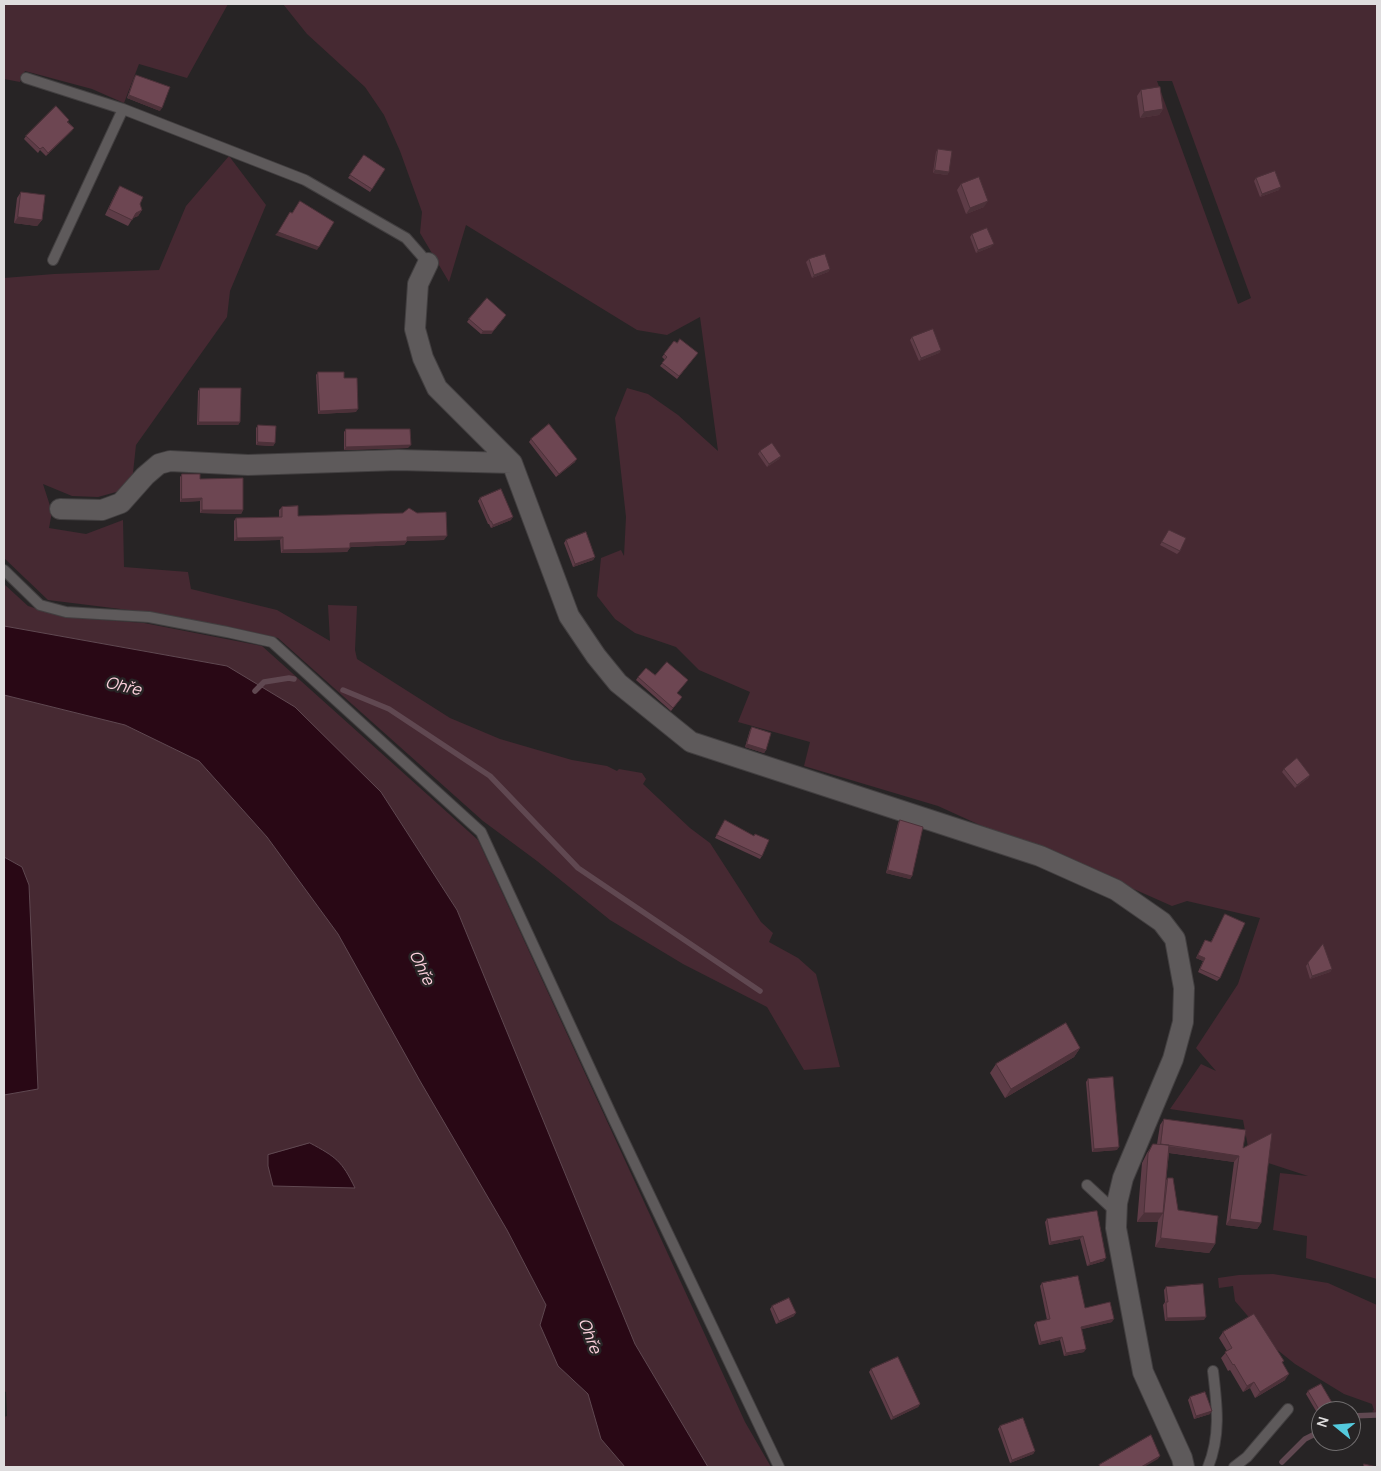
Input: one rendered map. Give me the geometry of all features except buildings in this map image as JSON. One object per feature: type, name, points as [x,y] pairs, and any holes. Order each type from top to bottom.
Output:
[{"type":"street","points":[[428,264],[418,284],[415,329],[423,358],[437,388],[512,463],[569,616],[618,684],[691,742],[1040,856],[1116,890],[1162,922],[1176,938],[1184,988],[1182,1022],[1173,1059],[1123,1178],[1116,1228],[1142,1372],[1182,1458],[1184,1467]]},
{"type":"street","points":[[60,509],[102,510],[121,503],[144,476],[159,464],[170,461],[248,465],[398,460],[512,463]]},
{"type":"lane","points":[[26,78],[123,109],[305,180],[406,238],[428,264]]},
{"type":"lane","points":[[52,260],[123,109]]},
{"type":"lane","points":[[4,570],[40,605],[66,612],[149,617],[272,642],[481,832],[614,1120],[779,1467]]},
{"type":"lane","points":[[1087,1185],[1117,1213]]},
{"type":"lane","points":[[1208,1467],[1213,1454],[1218,1415],[1212,1371]]},
{"type":"lane","points":[[1234,1467],[1247,1457],[1288,1409]]},
{"type":"shaded area","points":[[4,4],[228,4],[187,78],[139,64],[124,103],[92,89],[25,71],[20,82],[4,79]]},
{"type":"shaded area","points":[[283,4],[1377,4],[1377,1279],[1306,1258],[1307,1236],[1273,1230],[1280,1173],[1308,1176],[1256,1159],[1248,1147],[1243,1120],[1170,1109],[1201,1064],[1216,1071],[1196,1048],[1238,984],[1260,918],[1187,901],[1172,906],[1136,890],[1090,875],[938,806],[804,766],[810,742],[738,722],[750,692],[699,670],[676,647],[635,633],[615,619],[597,596],[601,558],[621,550],[624,556],[626,517],[615,418],[627,388],[648,394],[678,415],[718,451],[700,317],[667,335],[637,330],[466,225],[449,282],[420,233],[422,212],[400,151],[384,115],[365,87],[307,34]],"holes":[[[1157,81],[1172,81],[1251,298],[1238,304]]]},
{"type":"shaded area","points":[[229,156],[266,205],[230,291],[227,317],[136,445],[133,473],[127,489],[98,497],[72,496],[43,484],[52,512],[49,528],[86,534],[123,520],[124,567],[188,572],[191,589],[277,610],[330,641],[328,605],[357,606],[355,650],[357,659],[450,718],[500,739],[572,760],[607,766],[617,771],[619,769],[642,773],[646,779],[643,784],[690,828],[710,843],[761,922],[773,933],[769,942],[798,958],[816,974],[840,1067],[804,1070],[767,1007],[683,964],[610,920],[537,861],[483,821],[278,638],[153,613],[48,600],[4,558],[4,278],[159,270],[186,206]]},
{"type":"shaded area","points":[[4,584],[28,606],[63,617],[144,623],[262,646],[478,840],[745,1422],[771,1467],[708,1467],[635,1344],[457,910],[381,792],[227,666],[4,626]]},
{"type":"shaded area","points":[[4,695],[125,725],[199,761],[267,837],[338,934],[507,1230],[546,1305],[540,1325],[558,1366],[588,1394],[601,1439],[625,1467],[4,1467],[4,1417],[7,1416],[6,1392],[4,1391],[4,1095],[38,1089],[29,885],[22,867],[4,857]]},
{"type":"shaded area","points":[[1273,1274],[1328,1283],[1377,1305],[1377,1414],[1372,1411],[1374,1410],[1372,1404],[1344,1394],[1295,1364],[1275,1348],[1235,1301],[1233,1286],[1219,1288],[1218,1278]]},
{"type":"water","name":"Ohře","points":[[4,626],[227,666],[295,707],[381,792],[457,910],[635,1344],[708,1467],[625,1467],[601,1439],[588,1394],[558,1366],[540,1325],[546,1305],[507,1230],[420,1081],[338,934],[267,837],[199,761],[125,725],[4,695]]},
{"type":"water","points":[[4,857],[22,867],[29,885],[38,1089],[4,1095]]},
{"type":"water","points":[[310,1143],[326,1152],[342,1166],[355,1188],[273,1186],[268,1166],[268,1155]]},
{"type":"waterway","points":[[255,691],[264,682],[294,679]]},
{"type":"waterway","points":[[343,690],[389,709],[490,776],[578,868],[760,991]]},
{"type":"waterway","points":[[1361,1416],[1377,1415]]},
{"type":"waterway","points":[[1282,1462],[1305,1439],[1311,1436]]}]
